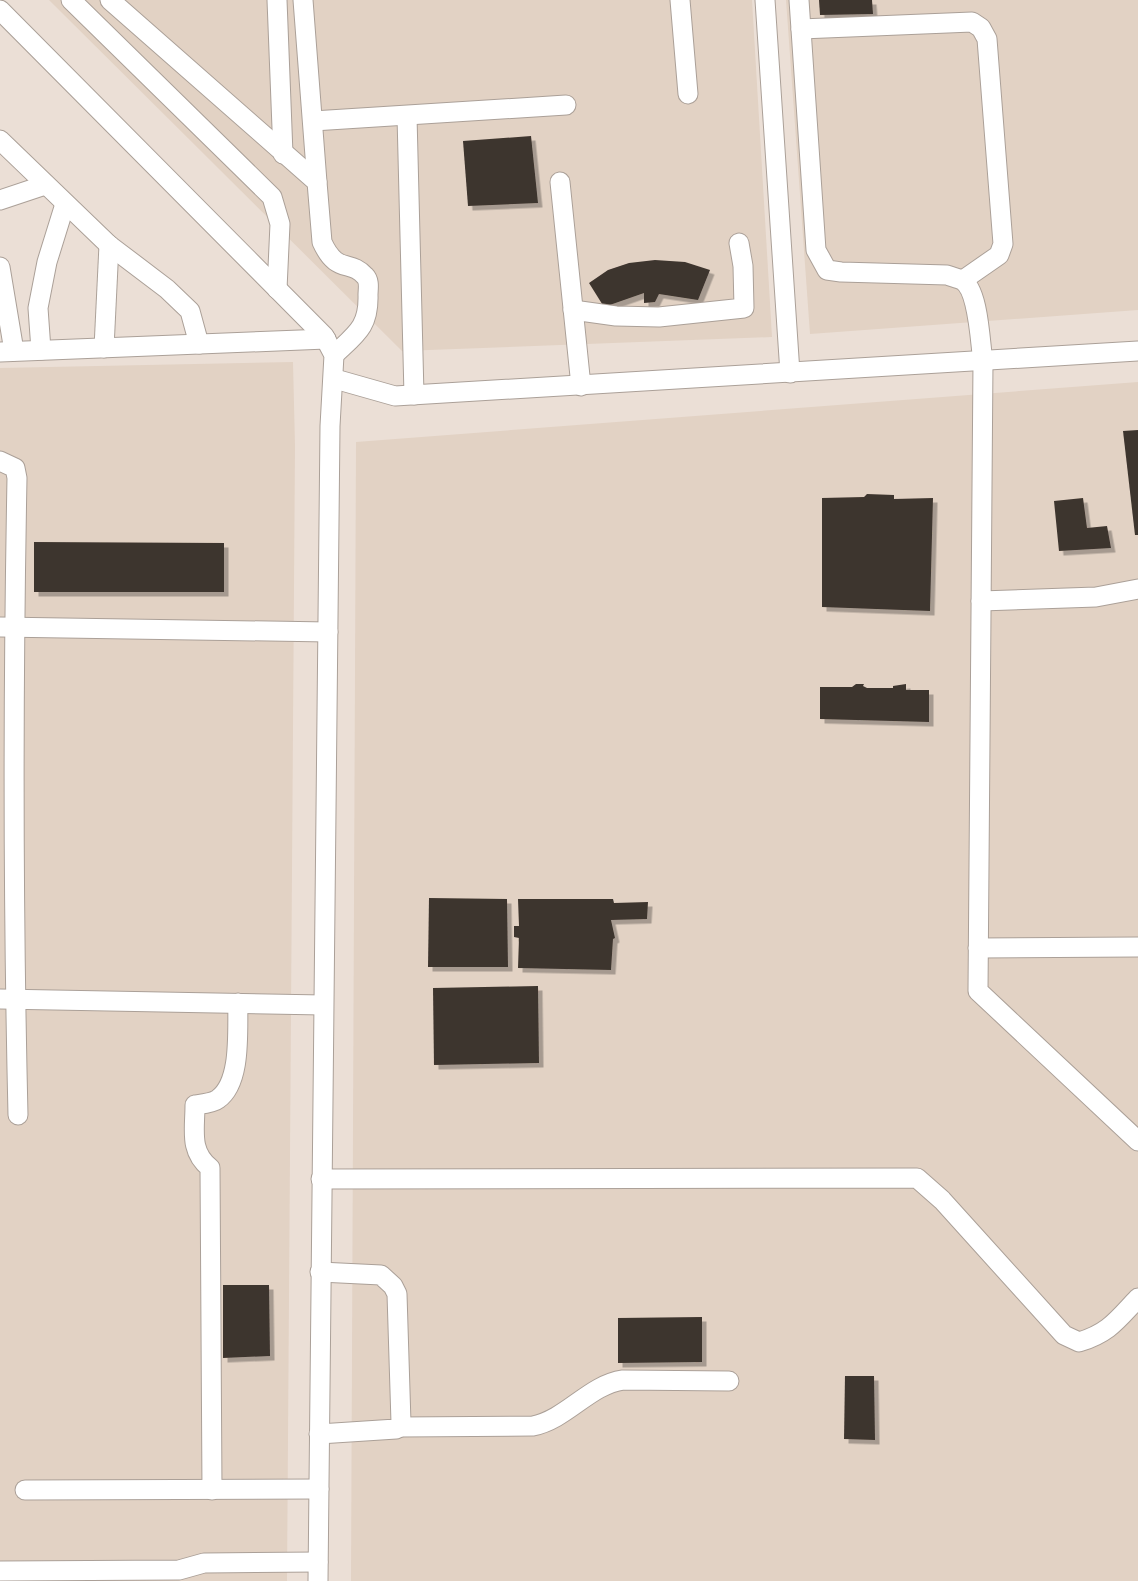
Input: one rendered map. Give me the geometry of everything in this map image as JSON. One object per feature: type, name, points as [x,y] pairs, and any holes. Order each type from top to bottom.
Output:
[{"type":"street","points":[[71,0],[272,197],[280,224],[277,289]]},
{"type":"street","points":[[110,0],[317,182]]},
{"type":"street","points":[[277,0],[283,154]]},
{"type":"street","points":[[0,267],[7,352],[199,344],[330,347],[360,330],[369,310],[368,281],[365,276],[336,263],[322,242],[303,0]]},
{"type":"street","points":[[680,0],[688,94]]},
{"type":"street","points":[[766,0],[790,373]]},
{"type":"street","points":[[799,0],[816,250],[821,262],[827,270],[841,272],[948,275],[963,280],[971,290],[983,362],[978,991],[1138,1141]]},
{"type":"street","points":[[0,10],[277,289],[330,347],[335,379],[330,426],[320,1178],[318,1581]]},
{"type":"street","points":[[801,28],[972,22],[981,28],[988,40],[1004,244],[999,255],[963,280]]},
{"type":"street","points":[[313,121],[566,104]]},
{"type":"street","points":[[407,116],[414,395]]},
{"type":"street","points":[[0,140],[109,245],[166,289],[190,311],[199,344]]},
{"type":"street","points":[[560,182],[582,386]]},
{"type":"street","points":[[0,200],[45,185]]},
{"type":"street","points":[[41,350],[38,308],[46,262],[65,204]]},
{"type":"street","points":[[573,310],[616,316],[659,317],[744,308],[742,266],[738,243]]},
{"type":"street","points":[[104,348],[109,245]]},
{"type":"street","points":[[335,379],[395,396],[983,362],[1138,351]]},
{"type":"street","points":[[0,462],[15,468],[17,478],[7,627],[7,999],[18,1115]]},
{"type":"street","points":[[981,601],[1096,598],[1138,589]]},
{"type":"street","points":[[7,627],[328,632]]},
{"type":"street","points":[[978,948],[1138,947]]},
{"type":"street","points":[[7,999],[323,1005]]},
{"type":"street","points":[[212,1490],[210,1168],[200,1160],[195,1150],[195,1105],[218,1099],[231,1082],[237,1058],[238,1004]]},
{"type":"street","points":[[320,1178],[916,1178],[942,1200],[1064,1335],[1079,1342],[1098,1336],[1113,1325],[1138,1298]]},
{"type":"street","points":[[320,1272],[381,1276],[393,1286],[397,1294],[400,1427]]},
{"type":"street","points":[[319,1434],[400,1427],[533,1426],[545,1424],[556,1418],[610,1382],[623,1380],[729,1381]]},
{"type":"street","points":[[25,1490],[318,1489]]},
{"type":"street","points":[[0,1572],[179,1576],[204,1564],[318,1562]]},
{"type":"shaded area","points":[[49,0],[752,0],[772,337],[402,351]]},
{"type":"shaded area","points":[[786,0],[1138,0],[1138,310],[810,334]]},
{"type":"shaded area","points":[[293,362],[295,446],[287,1581],[0,1581],[0,368]]},
{"type":"shaded area","points":[[1138,382],[1138,1581],[351,1581],[356,442]]},
{"type":"building","points":[[819,0],[872,0],[873,14],[820,15]]},
{"type":"building","points":[[531,136],[538,203],[468,206],[463,141]]},
{"type":"building","points":[[655,260],[685,262],[710,270],[698,300],[659,294],[655,302],[644,303],[644,293],[604,307],[589,283],[608,270],[629,263]]},
{"type":"building","points":[[1138,430],[1138,535],[1135,535],[1123,431]]},
{"type":"building","points":[[867,494],[894,495],[894,499],[933,498],[930,611],[822,607],[822,498],[864,497]]},
{"type":"building","points":[[1083,498],[1087,528],[1107,526],[1111,548],[1059,551],[1054,501]]},
{"type":"building","points":[[34,542],[224,543],[224,592],[34,592]]},
{"type":"building","points":[[856,684],[864,684],[863,686],[867,688],[893,688],[893,686],[906,684],[906,690],[929,690],[929,722],[820,719],[820,687],[852,687]]},
{"type":"building","points":[[429,898],[507,899],[508,967],[428,967]]},
{"type":"building","points":[[518,899],[613,899],[614,903],[648,902],[647,919],[611,920],[615,938],[613,939],[611,970],[518,968],[519,938],[514,937],[514,926],[519,926]]},
{"type":"building","points":[[538,986],[539,1063],[434,1065],[433,988]]},
{"type":"building","points":[[223,1285],[269,1285],[270,1356],[223,1358]]},
{"type":"building","points":[[702,1317],[702,1362],[618,1363],[618,1318]]},
{"type":"building","points":[[845,1376],[874,1376],[875,1440],[844,1439]]}]
